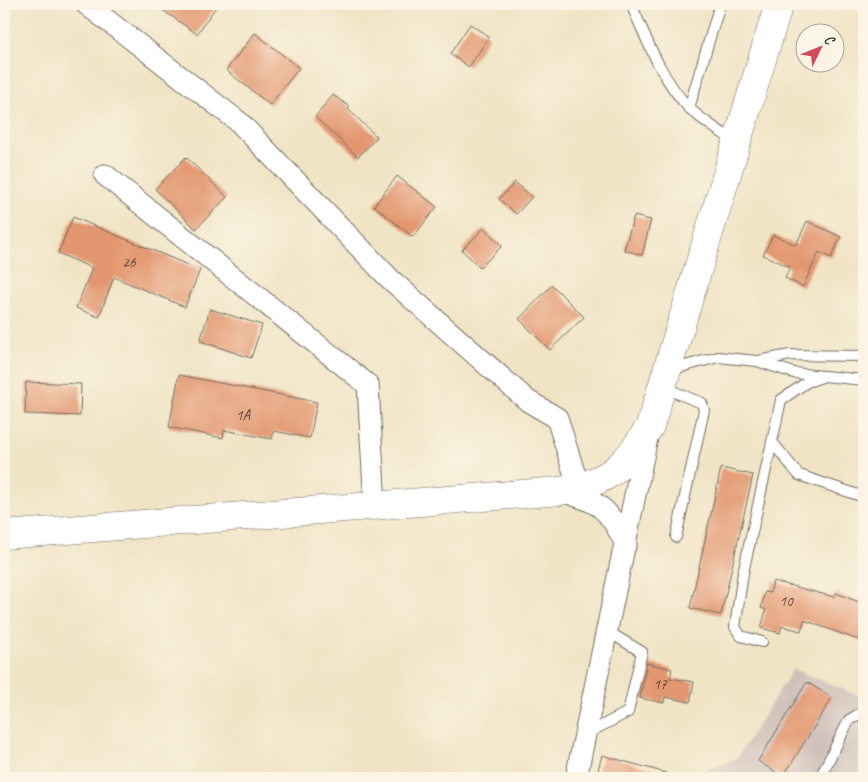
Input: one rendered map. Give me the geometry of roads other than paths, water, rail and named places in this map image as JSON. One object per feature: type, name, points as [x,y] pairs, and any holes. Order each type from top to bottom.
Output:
[{"type":"main road","points":[[4,534],[570,490],[602,479],[627,461],[650,426],[670,381],[736,143],[779,4]]},
{"type":"street","points":[[87,4],[239,122],[390,279],[528,401],[557,418],[570,490],[605,509],[626,544]]},
{"type":"street","points":[[105,175],[368,385],[375,506]]},
{"type":"street","points":[[576,778],[650,426]]},
{"type":"lane","points":[[631,4],[657,63],[689,108],[736,143]]},
{"type":"lane","points":[[689,108],[720,4]]},
{"type":"lane","points":[[757,361],[790,355],[864,356]]},
{"type":"lane","points":[[676,536],[704,410],[702,403],[670,381],[718,357],[757,361],[794,374],[864,380]]},
{"type":"lane","points":[[762,642],[741,636],[735,627],[743,573],[781,400],[807,382],[822,377]]},
{"type":"lane","points":[[772,442],[799,475],[864,497]]},
{"type":"lane","points":[[585,735],[628,712],[642,652],[607,631]]},
{"type":"lane","points":[[820,778],[849,720],[859,714],[864,715]]}]
